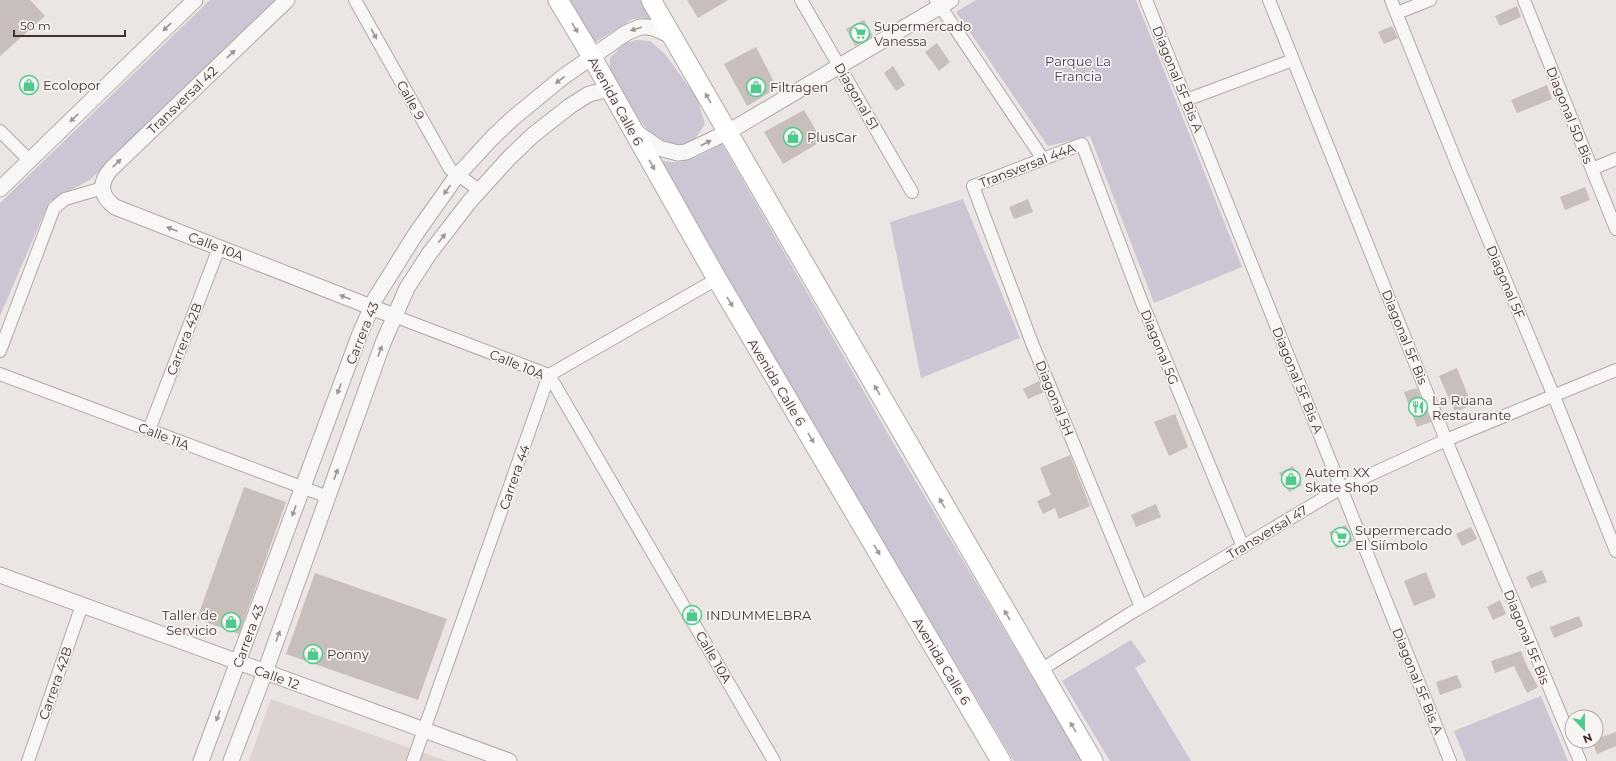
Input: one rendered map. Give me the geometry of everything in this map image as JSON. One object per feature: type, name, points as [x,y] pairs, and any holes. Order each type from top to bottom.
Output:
[{"type":"main road","name":"Avenida Calle 6","points":[[558,0],[592,57],[717,278],[1001,761]]},
{"type":"main road","points":[[651,0],[1039,671],[1093,761]]},
{"type":"street","points":[[0,189],[195,0]]},
{"type":"street","name":"Transversal 42","points":[[103,188],[106,175],[112,168],[287,0]]},
{"type":"street","name":"Calle 9","points":[[355,0],[450,169],[479,190]]},
{"type":"street","name":"Diagonal 51","points":[[801,0],[912,192]]},
{"type":"street","name":"Diagonal 5F Bis A","points":[[1146,0],[1450,761]]},
{"type":"street","name":"Diagonal 5F Bis","points":[[1269,0],[1446,440],[1580,761]]},
{"type":"street","points":[[1391,0],[1397,13],[1430,0]]},
{"type":"street","name":"Diagonal 5D Bis","points":[[1524,0],[1616,229]]},
{"type":"street","points":[[633,131],[659,148],[678,153],[686,152],[698,147],[728,132],[942,2],[1043,159]]},
{"type":"street","name":"Diagonal 5F","points":[[1397,13],[1459,169],[1553,394],[1616,551]]},
{"type":"street","name":"Carrera 43","points":[[202,761],[359,336],[375,299],[415,235],[458,175],[493,137],[535,99],[626,33],[640,27],[654,28],[673,37]]},
{"type":"street","points":[[1186,100],[1293,60]]},
{"type":"street","name":"Carrera 43","points":[[232,761],[394,316],[407,288],[418,270],[479,190],[508,158],[564,110],[589,94],[610,89]]},
{"type":"street","points":[[0,131],[30,161]]},
{"type":"street","name":"Transversal 44A","points":[[973,186],[1082,144]]},
{"type":"street","name":"Diagonal 5G","points":[[1082,144],[1141,300],[1243,547]]},
{"type":"street","points":[[1592,169],[1616,159]]},
{"type":"street","name":"Diagonal 5H","points":[[973,186],[1032,343],[1141,608]]},
{"type":"street","points":[[0,351],[52,212],[57,205],[65,199],[103,188]]},
{"type":"street","name":"Calle 10A","points":[[103,188],[104,195],[115,207],[549,375],[774,761]]},
{"type":"street","name":"Carrera 42B","points":[[149,430],[219,248]]},
{"type":"street","points":[[549,375],[717,278]]},
{"type":"street","name":"Transversal 47","points":[[1039,671],[1341,488],[1446,440],[1553,394],[1616,370]]},
{"type":"street","name":"Calle 11A","points":[[0,374],[328,497]]},
{"type":"street","name":"Carrera 44","points":[[413,761],[549,375]]},
{"type":"street","name":"Calle 12","points":[[0,575],[509,761]]},
{"type":"street","name":"Carrera 42B","points":[[28,761],[82,605]]},
{"type":"shaded area","points":[[271,699],[447,761],[249,761]]},
{"type":"green space","points":[[210,0],[278,0],[91,179],[49,202],[0,316],[0,203]]},
{"type":"green space","points":[[568,0],[641,0],[655,22],[643,18],[633,19],[594,43]]},
{"type":"green space","name":"Parque La Francia","points":[[976,0],[1136,0],[1242,267],[1154,303],[1090,136],[1048,146],[956,12]]},
{"type":"green space","points":[[636,40],[650,41],[665,54],[697,98],[705,124],[695,139],[686,145],[666,146],[651,134],[625,102],[610,73],[610,58],[624,44]]},
{"type":"green space","points":[[722,144],[902,458],[1082,761],[1014,761],[721,270],[661,160],[678,162],[693,159]]},
{"type":"green space","points":[[963,199],[1020,338],[921,378],[890,222]]},
{"type":"green space","points":[[1131,640],[1146,661],[1135,668],[1191,761],[1110,761],[1062,681]]},
{"type":"green space","points":[[1541,696],[1568,761],[1466,761],[1454,731]]},
{"type":"building","points":[[0,0],[30,0],[45,16],[0,56]]},
{"type":"building","points":[[687,0],[728,0],[698,18]]},
{"type":"building","points":[[1517,6],[1521,17],[1500,26],[1495,16]]},
{"type":"building","name":"Supermercado Vanessa","points":[[864,20],[873,36],[855,46],[846,29]]},
{"type":"building","points":[[1392,26],[1398,38],[1384,44],[1378,32]]},
{"type":"building","points":[[937,43],[950,62],[939,71],[925,52]]},
{"type":"building","points":[[756,47],[777,88],[747,106],[724,64]]},
{"type":"building","points":[[893,66],[905,85],[896,91],[884,73]]},
{"type":"building","points":[[1547,85],[1552,99],[1517,113],[1511,100]]},
{"type":"building","name":"PlusCar","points":[[804,110],[822,141],[783,164],[764,132]]},
{"type":"building","points":[[1585,187],[1590,200],[1565,210],[1560,197]]},
{"type":"building","points":[[1028,199],[1033,212],[1014,219],[1009,207]]},
{"type":"building","points":[[1457,368],[1472,405],[1455,412],[1439,376]]},
{"type":"building","points":[[1039,381],[1044,392],[1028,399],[1023,389]]},
{"type":"building","name":"La Ruana Restaurante","points":[[1417,388],[1431,422],[1417,427],[1404,392]]},
{"type":"building","points":[[1175,414],[1188,447],[1169,456],[1154,422]]},
{"type":"building","points":[[1070,455],[1090,506],[1059,519],[1055,508],[1043,514],[1037,501],[1051,495],[1040,468]]},
{"type":"building","name":"Autem XX Skate Shop","points":[[1293,466],[1302,485],[1289,492],[1279,473]]},
{"type":"building","points":[[244,487],[286,502],[239,634],[197,619]]},
{"type":"building","points":[[1156,504],[1161,517],[1136,527],[1131,515]]},
{"type":"building","name":"Supermercado El Siímbolo","points":[[1346,525],[1353,541],[1336,549],[1329,532]]},
{"type":"building","points":[[1471,527],[1477,539],[1462,546],[1456,534]]},
{"type":"building","points":[[1542,570],[1547,582],[1531,588],[1526,577]]},
{"type":"building","points":[[1426,572],[1436,597],[1414,606],[1404,581]]},
{"type":"building","points":[[315,573],[447,619],[418,700],[286,654]]},
{"type":"building","points":[[1500,600],[1506,614],[1493,620],[1487,607]]},
{"type":"building","points":[[1579,616],[1583,626],[1554,638],[1550,627]]},
{"type":"building","points":[[1521,651],[1538,687],[1527,693],[1514,666],[1495,673],[1491,661]]},
{"type":"building","points":[[1457,675],[1462,687],[1440,695],[1436,682]]},
{"type":"building","points":[[1616,732],[1616,746],[1597,754],[1595,749],[1604,749],[1604,736]]},
{"type":"place","name":"Supermercado Vanessa","points":[[860,33]]},
{"type":"place","name":"Ecolopor","points":[[29,85]]},
{"type":"place","name":"Filtragen","points":[[756,87]]},
{"type":"place","name":"PlusCar","points":[[793,137]]},
{"type":"place","name":"La Ruana Restaurante","points":[[1418,407]]},
{"type":"place","name":"Autem XX Skate Shop","points":[[1291,479]]},
{"type":"place","name":"Supermercado El Siímbolo","points":[[1341,537]]},
{"type":"place","name":"INDUMMELBRA","points":[[692,615]]},
{"type":"place","name":"Taller de Servicio","points":[[231,622]]},
{"type":"place","name":"Ponny","points":[[313,654]]}]
